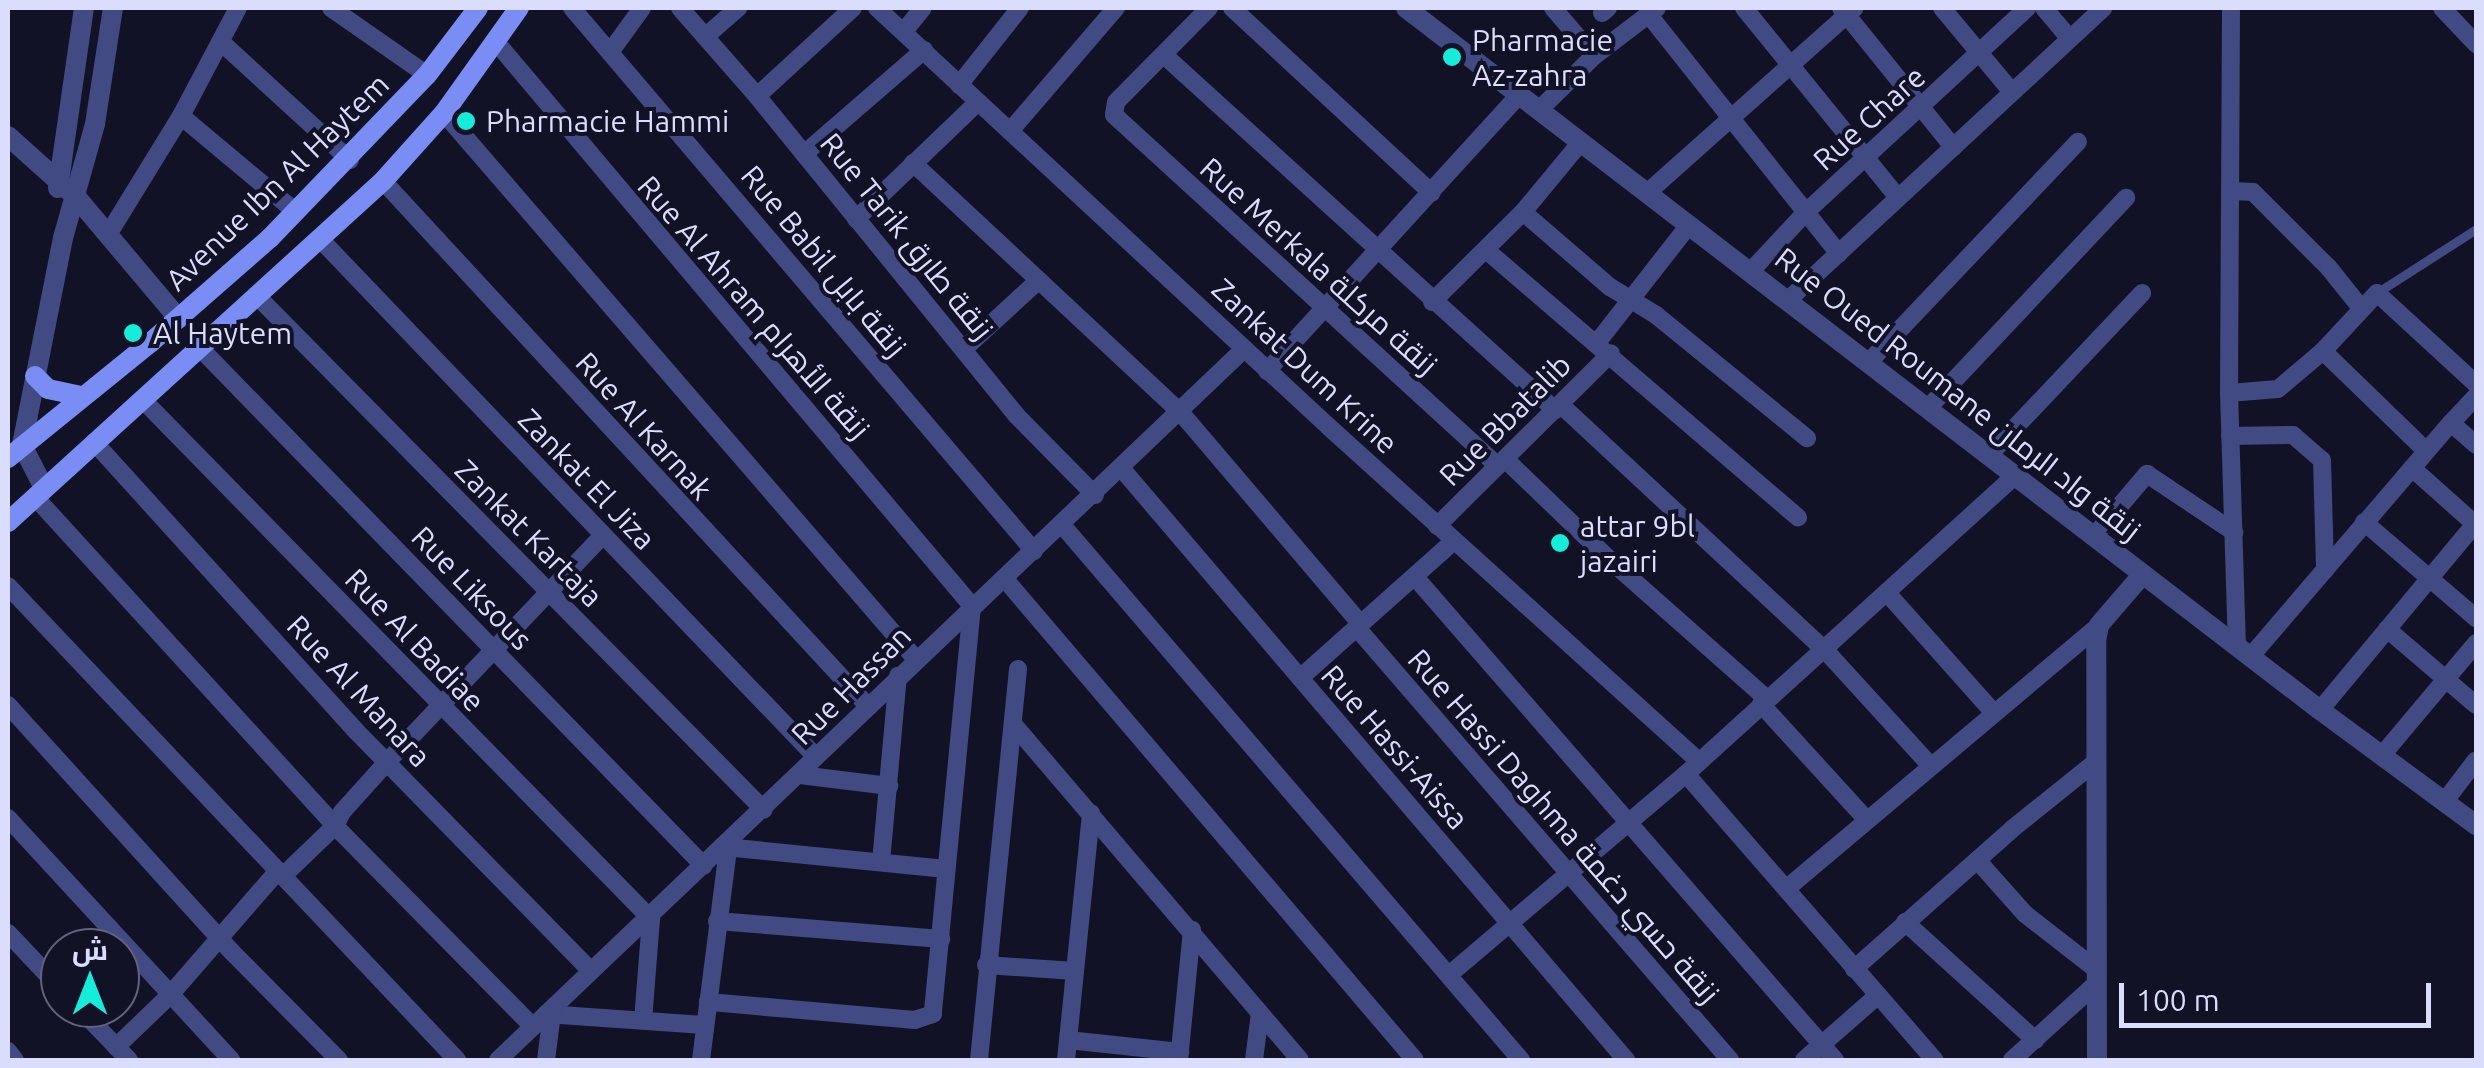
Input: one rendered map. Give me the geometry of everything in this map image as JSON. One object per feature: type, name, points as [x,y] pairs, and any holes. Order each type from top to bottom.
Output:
[{"type":"main road","points":[[8,522],[383,181],[444,114],[519,8]]},
{"type":"main road","name":"Avenue Ibn Al Haytem","points":[[15,452],[179,319],[350,160],[428,75],[472,10]]},
{"type":"main road","points":[[35,376],[48,389],[82,396]]},
{"type":"street","points":[[63,238],[58,180],[84,8]]},
{"type":"street","points":[[113,8],[95,124],[63,238],[15,452],[40,492],[335,826],[544,1018],[704,1025]]},
{"type":"street","points":[[109,233],[181,116],[238,8]]},
{"type":"street","points":[[331,8],[428,75]]},
{"type":"street","name":"Rue Babil زنقة بابل","points":[[572,8],[1034,551]]},
{"type":"street","points":[[610,51],[642,8]]},
{"type":"street","name":"Rue Tarik زنقة طارق","points":[[680,8],[758,96],[1017,416],[1095,494]]},
{"type":"street","points":[[706,36],[738,8]]},
{"type":"street","points":[[758,96],[853,8]]},
{"type":"street","name":"Zankat Dum Krine","points":[[877,8],[1693,767],[1786,889],[1935,1060]]},
{"type":"street","points":[[905,30],[923,8]]},
{"type":"street","points":[[959,85],[1020,8]]},
{"type":"street","points":[[1011,130],[1116,8]]},
{"type":"street","points":[[1209,8],[1165,56],[1378,254],[1558,408],[1825,650],[1930,765]]},
{"type":"street","name":"Rue Oued Roumane زنقة واد الرمان","points":[[1406,8],[2244,652],[2476,825]]},
{"type":"street","points":[[1553,8],[1594,56]]},
{"type":"street","points":[[1744,8],[1897,196]]},
{"type":"street","points":[[1942,8],[2012,92]]},
{"type":"street","name":"Rue Chare","points":[[1750,272],[1806,212],[2027,8]]},
{"type":"street","points":[[2044,8],[2070,39]]},
{"type":"street","points":[[1787,300],[2103,8]]},
{"type":"street","points":[[2231,8],[2229,393],[2234,532],[2244,652]]},
{"type":"street","points":[[2442,8],[2474,35]]},
{"type":"street","points":[[1648,193],[1847,10],[1954,147]]},
{"type":"street","points":[[1538,110],[1594,56],[1653,11],[1730,121],[1839,254]]},
{"type":"street","points":[[1245,12],[1432,193]]},
{"type":"street","points":[[221,42],[350,160]]},
{"type":"street","name":"Rue Al Ahram زنقة الأهرام","points":[[496,42],[972,606]]},
{"type":"street","points":[[804,154],[924,50]]},
{"type":"street","name":"Rue Merkala زنقة مركلة","points":[[1165,56],[1116,102],[1112,111],[1120,122],[1764,701],[1865,818]]},
{"type":"street","points":[[1267,371],[1378,254],[1519,95]]},
{"type":"street","points":[[856,218],[978,102]]},
{"type":"street","points":[[444,114],[916,658]]},
{"type":"street","points":[[181,116],[296,212]]},
{"type":"street","points":[[8,136],[77,198],[179,319]]},
{"type":"street","points":[[1432,302],[1523,212],[1581,142]]},
{"type":"street","points":[[1868,363],[2078,142]]},
{"type":"street","name":"Rue Hassi Daghma زنقة حسي دغمة","points":[[912,163],[1182,414],[1730,1060]]},
{"type":"street","name":"Rue Al Karnak","points":[[383,181],[867,705]]},
{"type":"street","points":[[2233,191],[2254,192],[2329,268],[2361,308]]},
{"type":"street","points":[[1928,408],[2126,198]]},
{"type":"street","points":[[1523,212],[1598,277],[1633,300],[1808,438]]},
{"type":"street","name":"Rue Bbatalib","points":[[1437,526],[1558,408],[1689,226]]},
{"type":"street","name":"Zankat El Jiza","points":[[320,238],[816,757]]},
{"type":"street","points":[[1486,250],[1798,517]]},
{"type":"street","points":[[965,348],[1039,280]]},
{"type":"street","points":[[1988,456],[2142,292]]},
{"type":"street","points":[[2229,393],[2278,390],[2323,351],[2377,292],[2476,384]]},
{"type":"street","name":"Zankat Kartaja","points":[[256,295],[764,810]]},
{"type":"street","name":"Rue Liksous","points":[[200,349],[704,866]]},
{"type":"street","name":"Rue Hassan","points":[[498,1060],[726,848],[916,658],[1182,414],[1244,349]]},
{"type":"street","points":[[2323,351],[2425,450]]},
{"type":"street","points":[[2244,652],[2326,570],[2425,450],[2476,396]]},
{"type":"street","name":"Rue Al Badiae","points":[[142,399],[650,919]]},
{"type":"street","points":[[2451,423],[2476,445]]},
{"type":"street","points":[[2230,436],[2294,435],[2322,460],[2326,570]]},
{"type":"street","name":"Rue Al Manara","points":[[94,442],[387,762],[591,971]]},
{"type":"street","points":[[2320,710],[2476,524],[2412,468]]},
{"type":"street","name":"Rue Hassi-Aissa","points":[[1122,469],[1626,1060]]},
{"type":"street","points":[[2094,536],[2147,474],[2234,532]]},
{"type":"street","points":[[1450,974],[1693,767],[2015,476]]},
{"type":"street","points":[[2364,522],[2476,618]]},
{"type":"street","points":[[1063,526],[1520,1060]]},
{"type":"street","points":[[98,1028],[123,1054],[217,936],[278,872],[287,872],[335,826],[342,812],[387,762],[444,707],[603,536]]},
{"type":"street","points":[[1300,678],[1454,541]]},
{"type":"street","points":[[1786,889],[1865,818],[2099,625],[2142,574]]},
{"type":"street","points":[[1415,577],[1835,1060]]},
{"type":"street","points":[[1004,578],[1415,1060]]},
{"type":"street","points":[[8,586],[457,1060]]},
{"type":"street","points":[[1888,594],[1993,712]]},
{"type":"street","points":[[708,1002],[926,1020],[934,1008],[972,606]]},
{"type":"street","points":[[2097,1060],[2099,625]]},
{"type":"street","points":[[2387,629],[2476,706]]},
{"type":"street","points":[[2383,754],[2476,643]]},
{"type":"street","points":[[978,1060],[1018,669]]},
{"type":"street","points":[[881,862],[898,676]]},
{"type":"street","points":[[8,705],[217,936],[339,1060]]},
{"type":"street","points":[[1014,725],[1300,1060]]},
{"type":"street","points":[[2445,801],[2476,760]]},
{"type":"street","points":[[1854,969],[2097,761]]},
{"type":"street","points":[[800,775],[889,786]]},
{"type":"street","points":[[1066,1060],[1091,813]]},
{"type":"street","points":[[8,818],[231,1060]]},
{"type":"street","points":[[701,1060],[726,848],[946,868]]},
{"type":"street","points":[[1977,860],[2026,914],[2097,976]]},
{"type":"street","points":[[643,1020],[650,919]]},
{"type":"street","points":[[716,921],[940,939]]},
{"type":"street","points":[[1905,922],[2035,1040]]},
{"type":"street","points":[[1068,1040],[1180,1056],[1192,930]]},
{"type":"street","points":[[8,933],[40,967]]},
{"type":"street","points":[[986,965],[1075,970]]},
{"type":"street","points":[[2012,1060],[2097,976]]},
{"type":"street","points":[[1804,1060],[1877,996]]},
{"type":"street","points":[[1254,1060],[1260,1013]]},
{"type":"street","points":[[544,1018],[546,1060]]},
{"type":"street","points":[[8,1052],[15,1060]]},
{"type":"lane","points":[[2377,292],[2476,229]]},
{"type":"place","name":"Pharmacie Az-zahra","points":[[1452,57]]},
{"type":"place","name":"Pharmacie Hammi","points":[[466,121]]},
{"type":"place","name":"Al Haytem","points":[[133,333]]},
{"type":"place","name":"attar 9bl jazairi","points":[[1560,543]]}]
